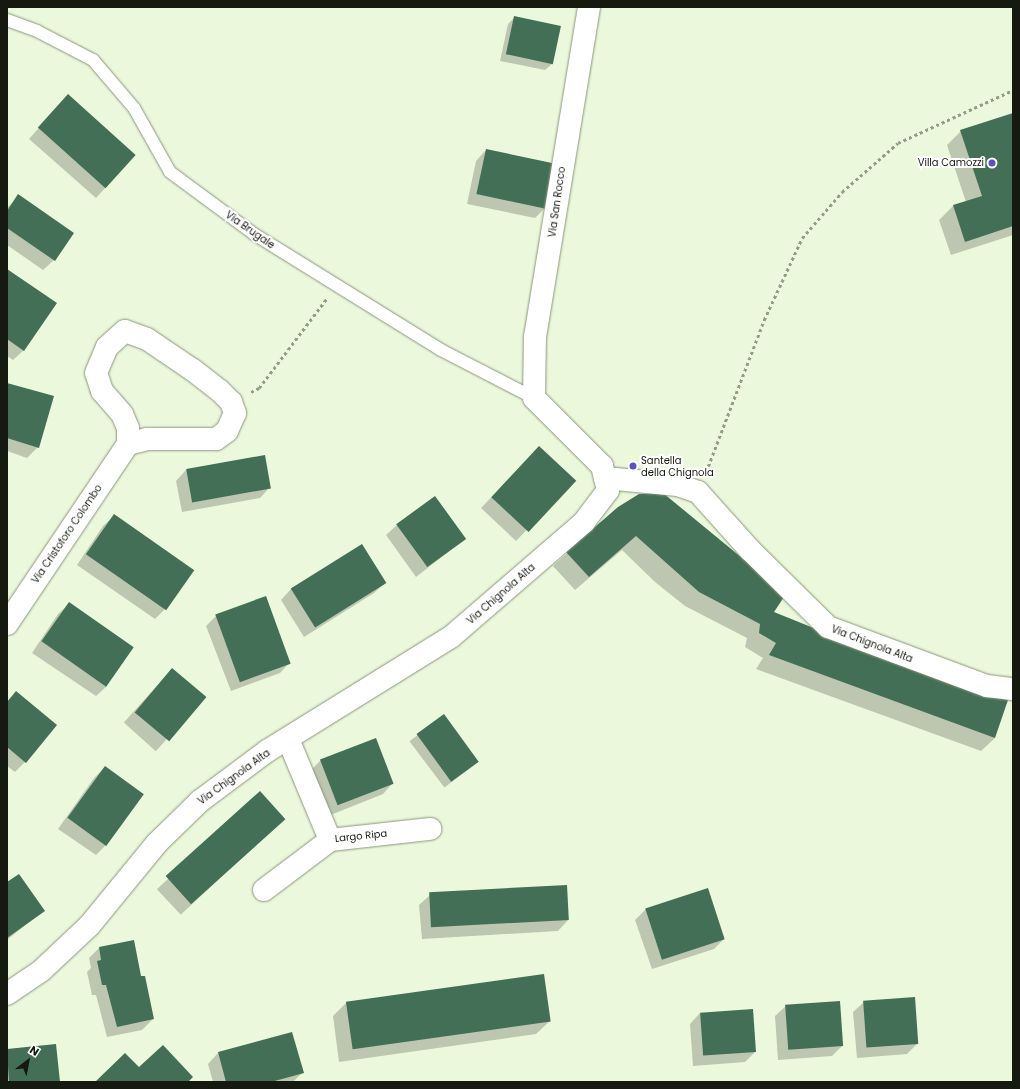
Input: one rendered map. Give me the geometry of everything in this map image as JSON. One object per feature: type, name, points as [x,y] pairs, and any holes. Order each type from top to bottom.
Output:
[{"type":"street","name":"Via San Rocco","points":[[534,398],[535,337],[589,7]]},
{"type":"street","points":[[125,331],[148,339],[193,370],[231,402],[235,412],[227,431],[216,439],[147,439],[128,444],[128,428],[122,414],[102,391],[96,373],[106,347],[125,331]]},
{"type":"street","points":[[534,398],[602,466],[605,478]]},
{"type":"street","name":"Via Cristoforo Colombo","points":[[7,624],[128,444]]},
{"type":"street","name":"Via Chignola Alta","points":[[7,994],[41,971],[89,926],[157,843],[200,801],[288,739],[451,637],[584,522],[608,490],[605,478],[678,485],[698,492],[751,551],[828,626],[987,686],[1013,689]]},
{"type":"street","name":"Largo Ripa","points":[[288,739],[330,840],[430,828]]},
{"type":"street","points":[[264,890],[330,840]]},
{"type":"lane","name":"Via Brugale","points":[[7,20],[38,31],[93,60],[134,108],[170,172],[254,234],[441,350],[534,398]]},
{"type":"path","points":[[698,492],[764,320],[802,238],[842,192],[898,143],[1013,90]]},
{"type":"path","points":[[231,402],[259,388],[336,285]]},
{"type":"building","points":[[514,16],[561,26],[553,64],[506,54]]},
{"type":"building","points":[[68,94],[136,155],[106,188],[38,127]]},
{"type":"building","name":"Villa Camozzi","points":[[1013,113],[1013,226],[965,242],[953,205],[982,196],[960,130]]},
{"type":"building","points":[[486,149],[555,164],[546,209],[476,194]]},
{"type":"building","points":[[18,194],[74,233],[55,261],[7,228],[7,211]]},
{"type":"building","points":[[7,269],[57,303],[24,351],[7,339]]},
{"type":"building","points":[[7,383],[54,396],[39,448],[7,438]]},
{"type":"building","points":[[539,446],[576,481],[529,532],[491,497]]},
{"type":"building","points":[[265,455],[271,488],[192,502],[186,469]]},
{"type":"building","points":[[663,493],[786,594],[774,612],[974,693],[1008,700],[995,738],[769,655],[776,643],[759,633],[760,624],[699,592],[636,536],[589,577],[566,552],[618,507],[639,494]]},
{"type":"building","points":[[435,496],[466,539],[427,567],[396,524]]},
{"type":"building","points":[[114,514],[194,570],[166,610],[86,554]]},
{"type":"building","points":[[362,544],[386,583],[315,628],[291,589]]},
{"type":"building","points":[[266,596],[291,664],[240,682],[215,614]]},
{"type":"building","points":[[69,602],[134,647],[106,687],[41,641]]},
{"type":"building","points":[[172,668],[206,697],[169,741],[135,712]]},
{"type":"building","points":[[16,691],[57,725],[26,763],[7,747],[7,702]]},
{"type":"building","points":[[444,714],[479,762],[451,782],[416,734]]},
{"type":"building","points":[[376,738],[394,784],[338,805],[320,760]]},
{"type":"building","points":[[105,766],[144,794],[106,846],[67,818]]},
{"type":"building","points":[[260,791],[285,819],[191,904],[166,876]]},
{"type":"building","points":[[19,874],[45,911],[7,938],[7,882]]},
{"type":"building","points":[[567,885],[569,920],[431,927],[429,892]]},
{"type":"building","points":[[708,888],[725,939],[662,960],[645,908]]},
{"type":"building","points":[[134,940],[141,976],[145,976],[154,1019],[117,1027],[106,985],[102,985],[97,961],[101,960],[99,947]]},
{"type":"building","points":[[544,974],[551,1022],[353,1049],[346,1002]]},
{"type":"building","points":[[915,997],[918,1044],[866,1048],[863,1001]]},
{"type":"building","points":[[840,1001],[843,1046],[788,1050],[785,1005]]},
{"type":"building","points":[[753,1009],[756,1052],[703,1056],[700,1013]]},
{"type":"building","points":[[292,1032],[304,1073],[271,1082],[226,1082],[218,1052]]},
{"type":"building","points":[[56,1044],[60,1082],[9,1082],[7,1049]]},
{"type":"building","points":[[163,1045],[193,1077],[188,1082],[95,1082],[125,1053],[139,1067]]},
{"type":"place","name":"Villa Camozzi","points":[[992,163]]},
{"type":"place","name":"Santella della Chignola","points":[[633,466]]}]
